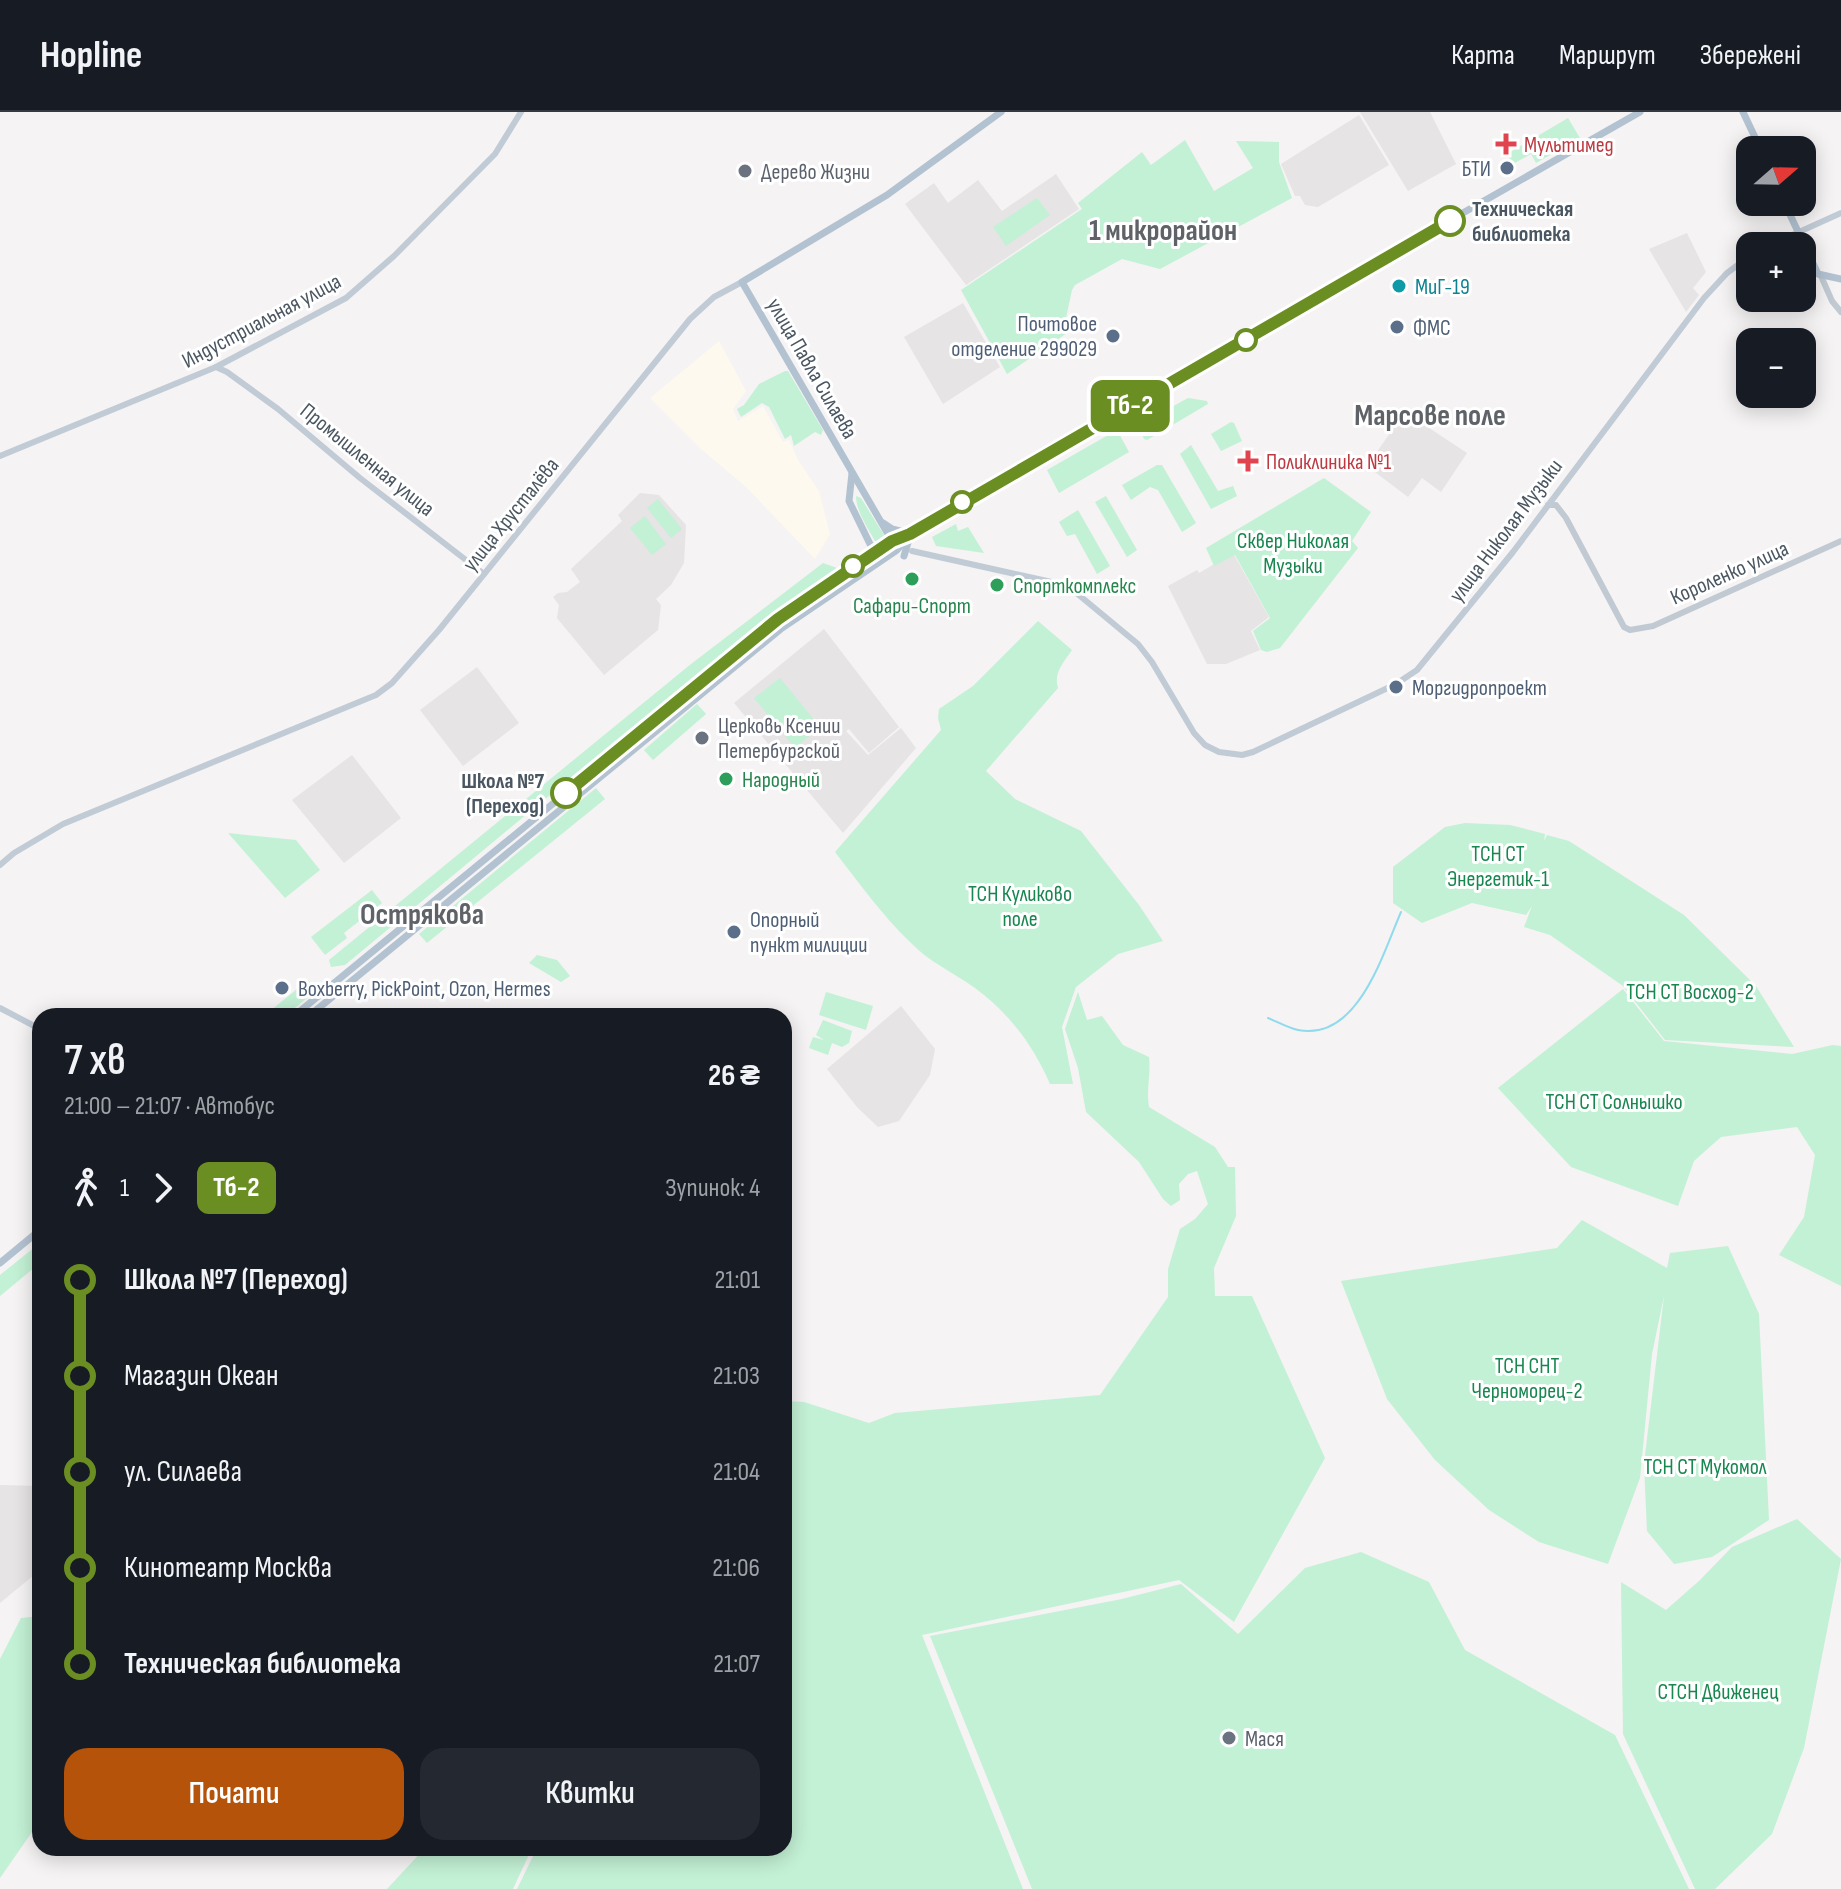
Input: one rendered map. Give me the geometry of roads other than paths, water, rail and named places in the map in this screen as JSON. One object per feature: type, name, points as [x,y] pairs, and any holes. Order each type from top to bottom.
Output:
[{"type":"main road","name":"Индустриальная улица","points":[[0,456],[216,367],[322,312],[362,286],[495,154],[521,112]]},
{"type":"main road","name":"улица Хрусталёва","points":[[0,865],[14,853],[63,824],[376,695],[392,683],[416,658],[690,319],[714,297],[887,195],[1001,112]]},
{"type":"main road","points":[[319,1008],[782,628],[870,566],[900,550],[910,534],[1640,112]]},
{"type":"main road","points":[[1743,112],[1754,136]]},
{"type":"main road","points":[[1790,216],[1797,232],[1841,213]]},
{"type":"main road","name":"улица Николая Музыки","points":[[932,554],[1056,583],[1074,591],[1144,651],[1199,739],[1219,752],[1249,754],[1396,684],[1417,670],[1436,650],[1704,298],[1736,266]]},
{"type":"main road","points":[[1816,267],[1821,276],[1841,279]]},
{"type":"main road","name":"улица Павла Силаева","points":[[742,282],[863,494],[900,550]]},
{"type":"main road","points":[[227,372],[230,363],[237,357]]},
{"type":"main road","name":"Промышленная улица","points":[[216,367],[278,409],[360,478],[484,574]]},
{"type":"main road","name":"улица Павла Силаева","points":[[849,501],[852,473]]},
{"type":"main road","points":[[863,494],[854,494],[849,501],[870,544],[877,551]]},
{"type":"main road","points":[[878,519],[892,529],[910,534],[918,549],[932,554]]},
{"type":"main road","points":[[900,550],[910,534]]},
{"type":"main road","points":[[304,1008],[778,619],[877,551],[932,554]]},
{"type":"main road","points":[[0,1008],[32,1025]]},
{"type":"main road","points":[[0,1263],[32,1237]]},
{"type":"street","points":[[1821,276],[1832,301],[1841,312]]},
{"type":"street","name":"Короленко улица","points":[[1547,505],[1556,505],[1566,518],[1624,627],[1630,630],[1653,626],[1841,541]]},
{"type":"waterway","points":[[1268,1018],[1298,1030],[1319,1030],[1337,1022],[1352,1009],[1365,991],[1401,912]]},
{"type":"place","name":"Мультимед","points":[[1506,144]]},
{"type":"place","name":"БТИ","points":[[1507,168]]},
{"type":"place","name":"Дерево Жизни","points":[[745,171]]},
{"type":"place","name":"Техническая библиотека","points":[[1450,221]]},
{"type":"place","name":"МиГ-19","points":[[1399,286]]},
{"type":"place","name":"ФМС","points":[[1397,327]]},
{"type":"place","name":"Почтовое отделение 299029","points":[[1113,336]]},
{"type":"place","name":"Поликлиника №1","points":[[1248,461]]},
{"type":"place","name":"Сафари-Спорт","points":[[912,579]]},
{"type":"place","name":"Спорткомплекс","points":[[997,585]]},
{"type":"place","name":"Моргидропроект","points":[[1396,687]]},
{"type":"place","name":"Церковь Ксении Петербургской","points":[[702,738]]},
{"type":"place","name":"Народный","points":[[726,779]]},
{"type":"place","name":"Школа №7 (Переход)","points":[[566,793]]},
{"type":"place","name":"Опорный пункт милиции","points":[[734,932]]},
{"type":"place","name":"Boxberry, PickPoint, Ozon, Hermes","points":[[282,988]]},
{"type":"place","name":"Мася","points":[[1229,1738]]},
{"type":"district","name":"1 микрорайон","points":[[1163,230]]},
{"type":"district","name":"Марсове поле","points":[[1430,415]]},
{"type":"district","name":"Острякова","points":[[422,914]]},
{"type":"park label","name":"Сквер Николая Музыки","points":[[1293,552]]},
{"type":"park label","name":"ТСН СТ Энергетик-1","points":[[1498,866]]},
{"type":"park label","name":"ТСН Куликово поле","points":[[1020,906]]},
{"type":"park label","name":"ТСН СТ Восход-2","points":[[1690,991]]},
{"type":"park label","name":"ТСН СТ Солнышко","points":[[1614,1101]]},
{"type":"park label","name":"ТСН СНТ Черноморец-2","points":[[1527,1378]]},
{"type":"park label","name":"ТСН СТ Мукомол","points":[[1705,1466]]},
{"type":"park label","name":"СТСН Движенец","points":[[1718,1691]]}]
